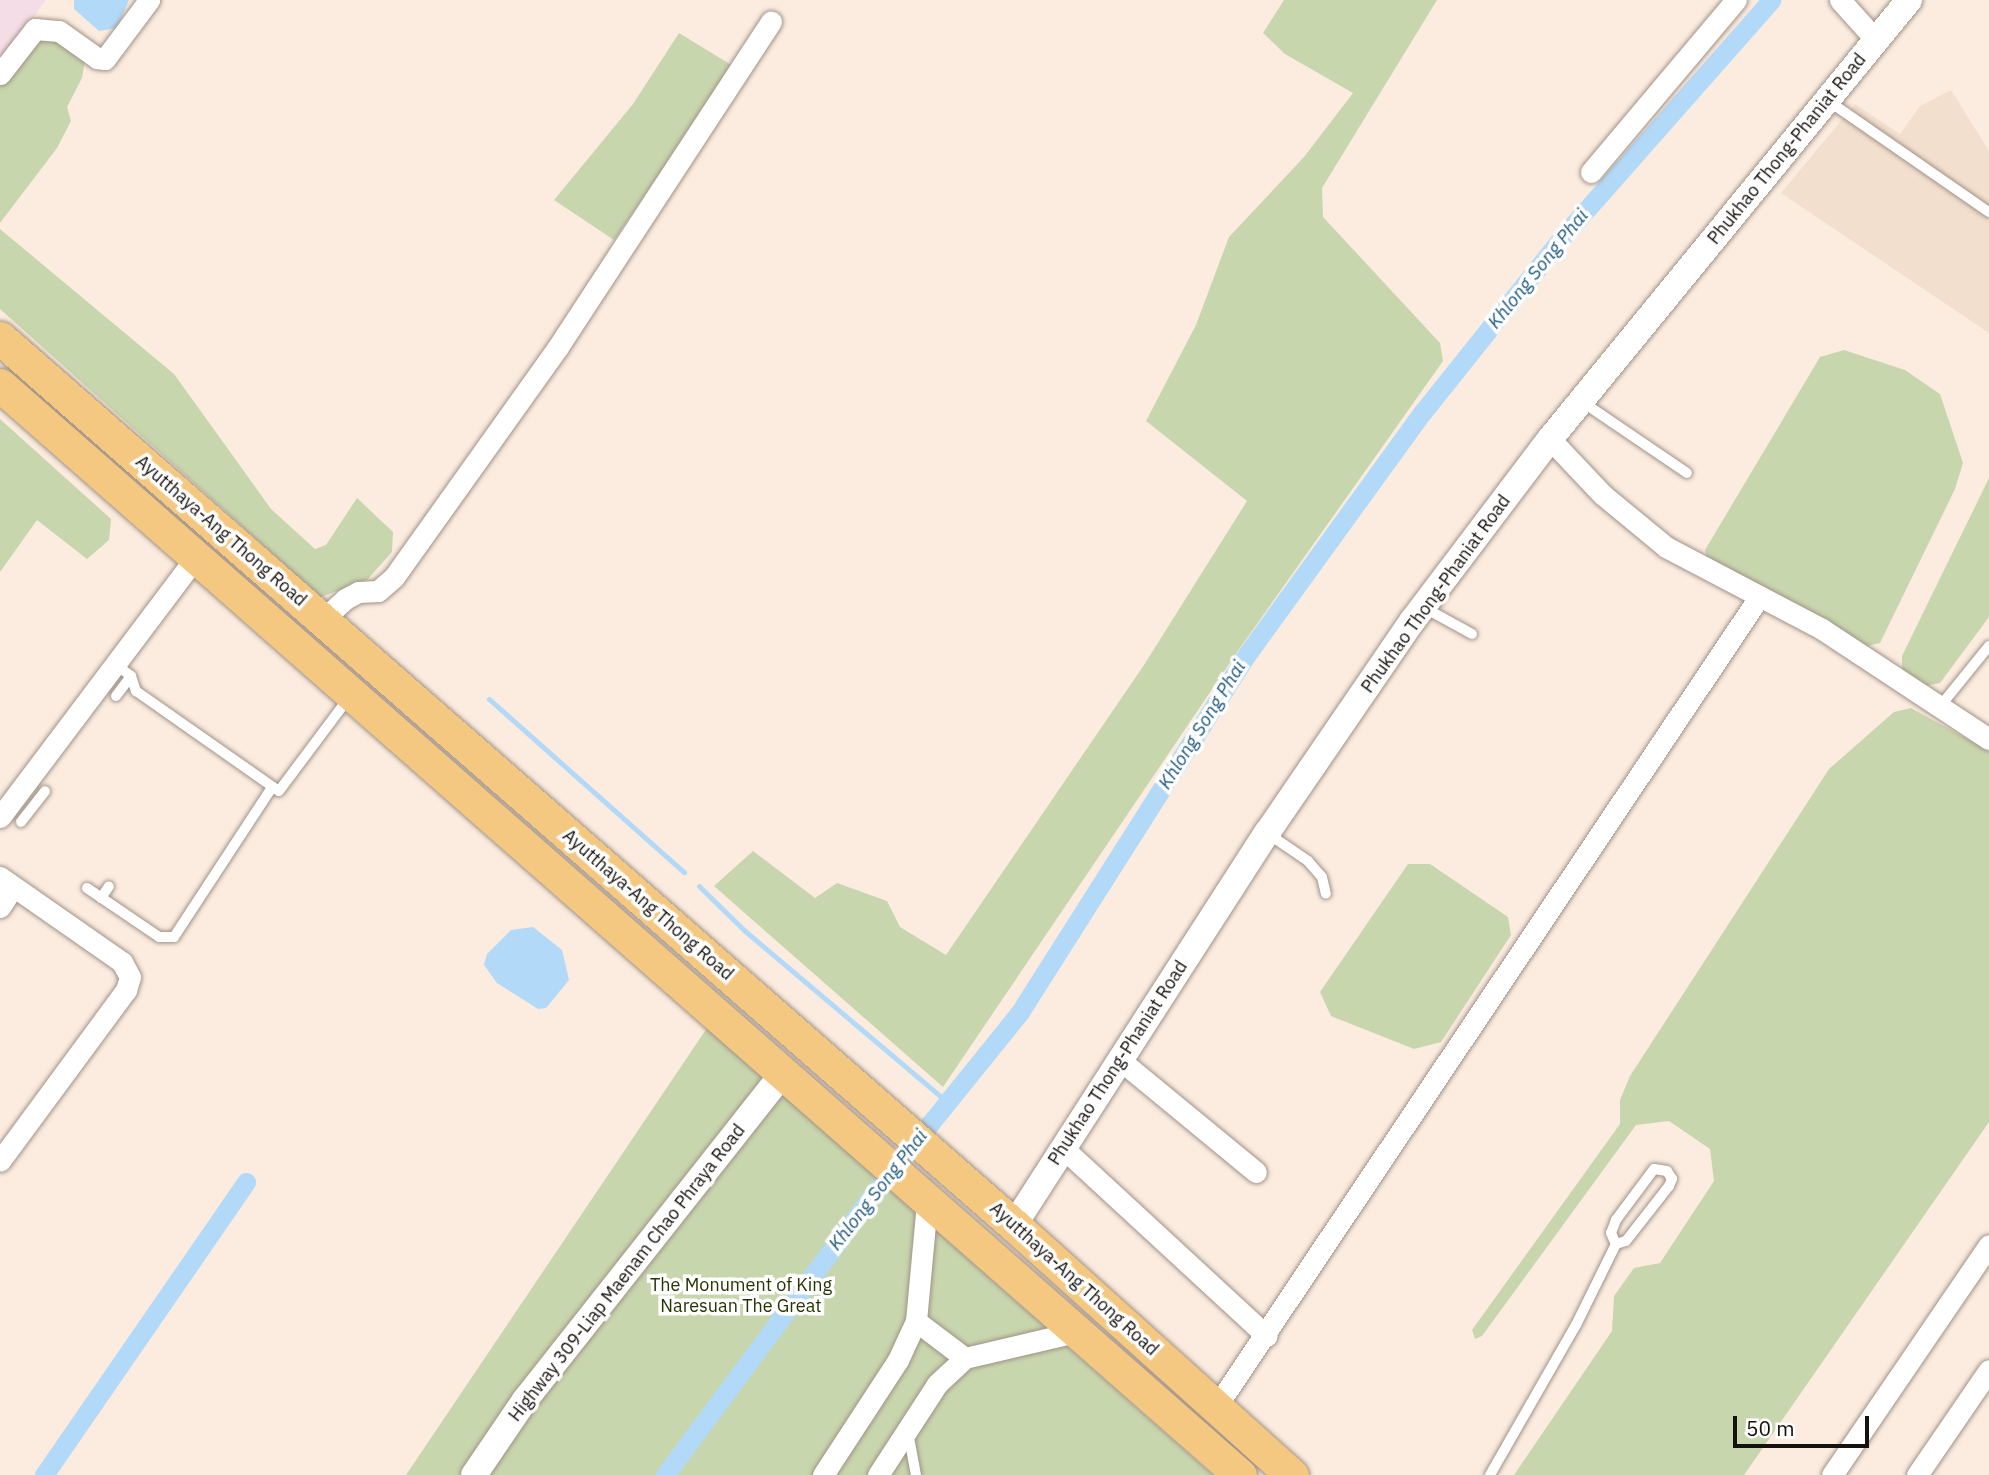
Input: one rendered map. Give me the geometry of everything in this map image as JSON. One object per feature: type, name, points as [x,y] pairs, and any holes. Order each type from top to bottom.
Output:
[{"type":"main road","name":"Ayutthaya-Ang Thong Road","points":[[0,338],[1014,1225],[1292,1475]]},
{"type":"main road","name":"Ayutthaya-Ang Thong Road","points":[[0,385],[1240,1475]]},
{"type":"main road","points":[[420,754],[444,727]]},
{"type":"street","points":[[0,74],[35,29],[59,31],[97,58],[105,59],[149,0]]},
{"type":"street","points":[[1591,172],[1736,0]]},
{"type":"street","points":[[1840,0],[1876,40]]},
{"type":"street","name":"Phukhao Thong-Phaniat Road","points":[[1014,1225],[1267,833],[1423,607],[1550,439],[1909,0]]},
{"type":"street","points":[[323,620],[345,599],[358,592],[378,591],[394,577],[558,347],[771,22]]},
{"type":"street","points":[[1550,439],[1603,495],[1666,547],[1822,629],[1938,709],[1989,739]]},
{"type":"street","points":[[0,817],[123,670],[195,557]]},
{"type":"street","points":[[1216,1407],[1267,1335],[1759,597]]},
{"type":"street","points":[[0,907],[7,882],[122,962],[130,977],[126,990],[0,1161]]},
{"type":"street","points":[[1119,1060],[1256,1172]]},
{"type":"street","name":"Highway 309-Liap Maenam Chao Phraya Road","points":[[474,1475],[525,1400],[783,1073]]},
{"type":"street","points":[[1063,1148],[1267,1335]]},
{"type":"street","points":[[823,1475],[898,1360],[916,1321],[918,1192]]},
{"type":"street","points":[[1832,1475],[1989,1245]]},
{"type":"street","points":[[916,1321],[965,1358]]},
{"type":"street","points":[[878,1475],[937,1384],[965,1358],[1076,1332]]},
{"type":"street","points":[[1917,1475],[1989,1370]]},
{"type":"lane","points":[[1827,100],[1989,212]]},
{"type":"lane","points":[[1581,401],[1686,473]]},
{"type":"lane","points":[[1423,607],[1472,635]]},
{"type":"lane","points":[[1938,709],[1989,646]]},
{"type":"lane","points":[[116,696],[123,670]]},
{"type":"lane","points":[[123,670],[136,691],[205,747],[271,789],[279,791],[286,786],[352,694]]},
{"type":"lane","points":[[87,888],[159,937],[174,937],[271,789]]},
{"type":"lane","points":[[21,822],[45,791]]},
{"type":"lane","points":[[1267,833],[1308,861],[1322,877],[1326,894]]},
{"type":"lane","points":[[101,898],[109,886]]},
{"type":"lane","points":[[1490,1475],[1576,1325],[1616,1244],[1626,1241],[1669,1186],[1672,1179],[1667,1171],[1654,1169],[1616,1220],[1611,1233],[1616,1244]]},
{"type":"lane","points":[[908,1429],[916,1475]]},
{"type":"shaded area","points":[[0,0],[46,0],[0,62]]},
{"type":"shaded area","points":[[1951,90],[1989,151],[1989,333],[1781,193],[1855,104],[1900,134],[1920,106]]},
{"type":"green space","points":[[1284,0],[1437,0],[1322,188],[1323,217],[1440,343],[1443,361],[1240,648],[943,1087],[714,886],[753,851],[815,898],[837,883],[887,901],[900,927],[946,955],[1144,665],[1247,501],[1146,421],[1196,325],[1229,237],[1304,157],[1353,93],[1285,54],[1263,33]]},
{"type":"green space","points":[[679,33],[733,66],[614,240],[554,200],[633,104]]},
{"type":"green space","points":[[43,38],[54,38],[85,60],[82,78],[67,107],[71,121],[57,148],[0,223],[0,86],[33,43]]},
{"type":"green space","points":[[0,229],[174,374],[271,509],[315,549],[326,545],[357,498],[393,532],[392,552],[367,580],[321,597],[0,309]]},
{"type":"green space","points":[[1844,350],[1905,370],[1940,394],[1963,463],[1955,489],[1880,643],[1863,647],[1707,559],[1705,550],[1820,357]]},
{"type":"green space","points":[[0,419],[111,519],[109,540],[87,559],[37,520],[0,572]]},
{"type":"green space","points":[[1989,478],[1989,617],[1940,683],[1925,686],[1902,670],[1902,656]]},
{"type":"green space","points":[[1911,708],[1989,751],[1989,1122],[1744,1475],[1514,1475],[1612,1331],[1614,1296],[1634,1268],[1660,1263],[1714,1181],[1710,1149],[1669,1121],[1636,1125],[1482,1336],[1475,1339],[1472,1330],[1620,1124],[1620,1100],[1630,1076],[1829,769],[1894,712]]},
{"type":"green space","points":[[1408,864],[1430,864],[1508,917],[1511,935],[1441,1042],[1414,1049],[1331,1016],[1320,992]]},
{"type":"green space","name":"The Monument of King Naresuan The Great","points":[[707,1028],[1213,1475],[406,1475]]},
{"type":"water","points":[[74,0],[129,0],[117,28],[99,31],[74,9]]},
{"type":"water","points":[[533,927],[562,950],[569,980],[546,1008],[538,1009],[497,983],[484,965],[487,954],[511,930]]},
{"type":"waterway","name":"Khlong Song Phai","points":[[665,1475],[866,1203],[1020,1012],[1248,653],[1422,413],[1565,234],[1771,0]]},
{"type":"waterway","points":[[489,699],[684,872]]},
{"type":"waterway","points":[[699,886],[745,931],[947,1102]]},
{"type":"waterway","points":[[44,1475],[246,1182]]}]
